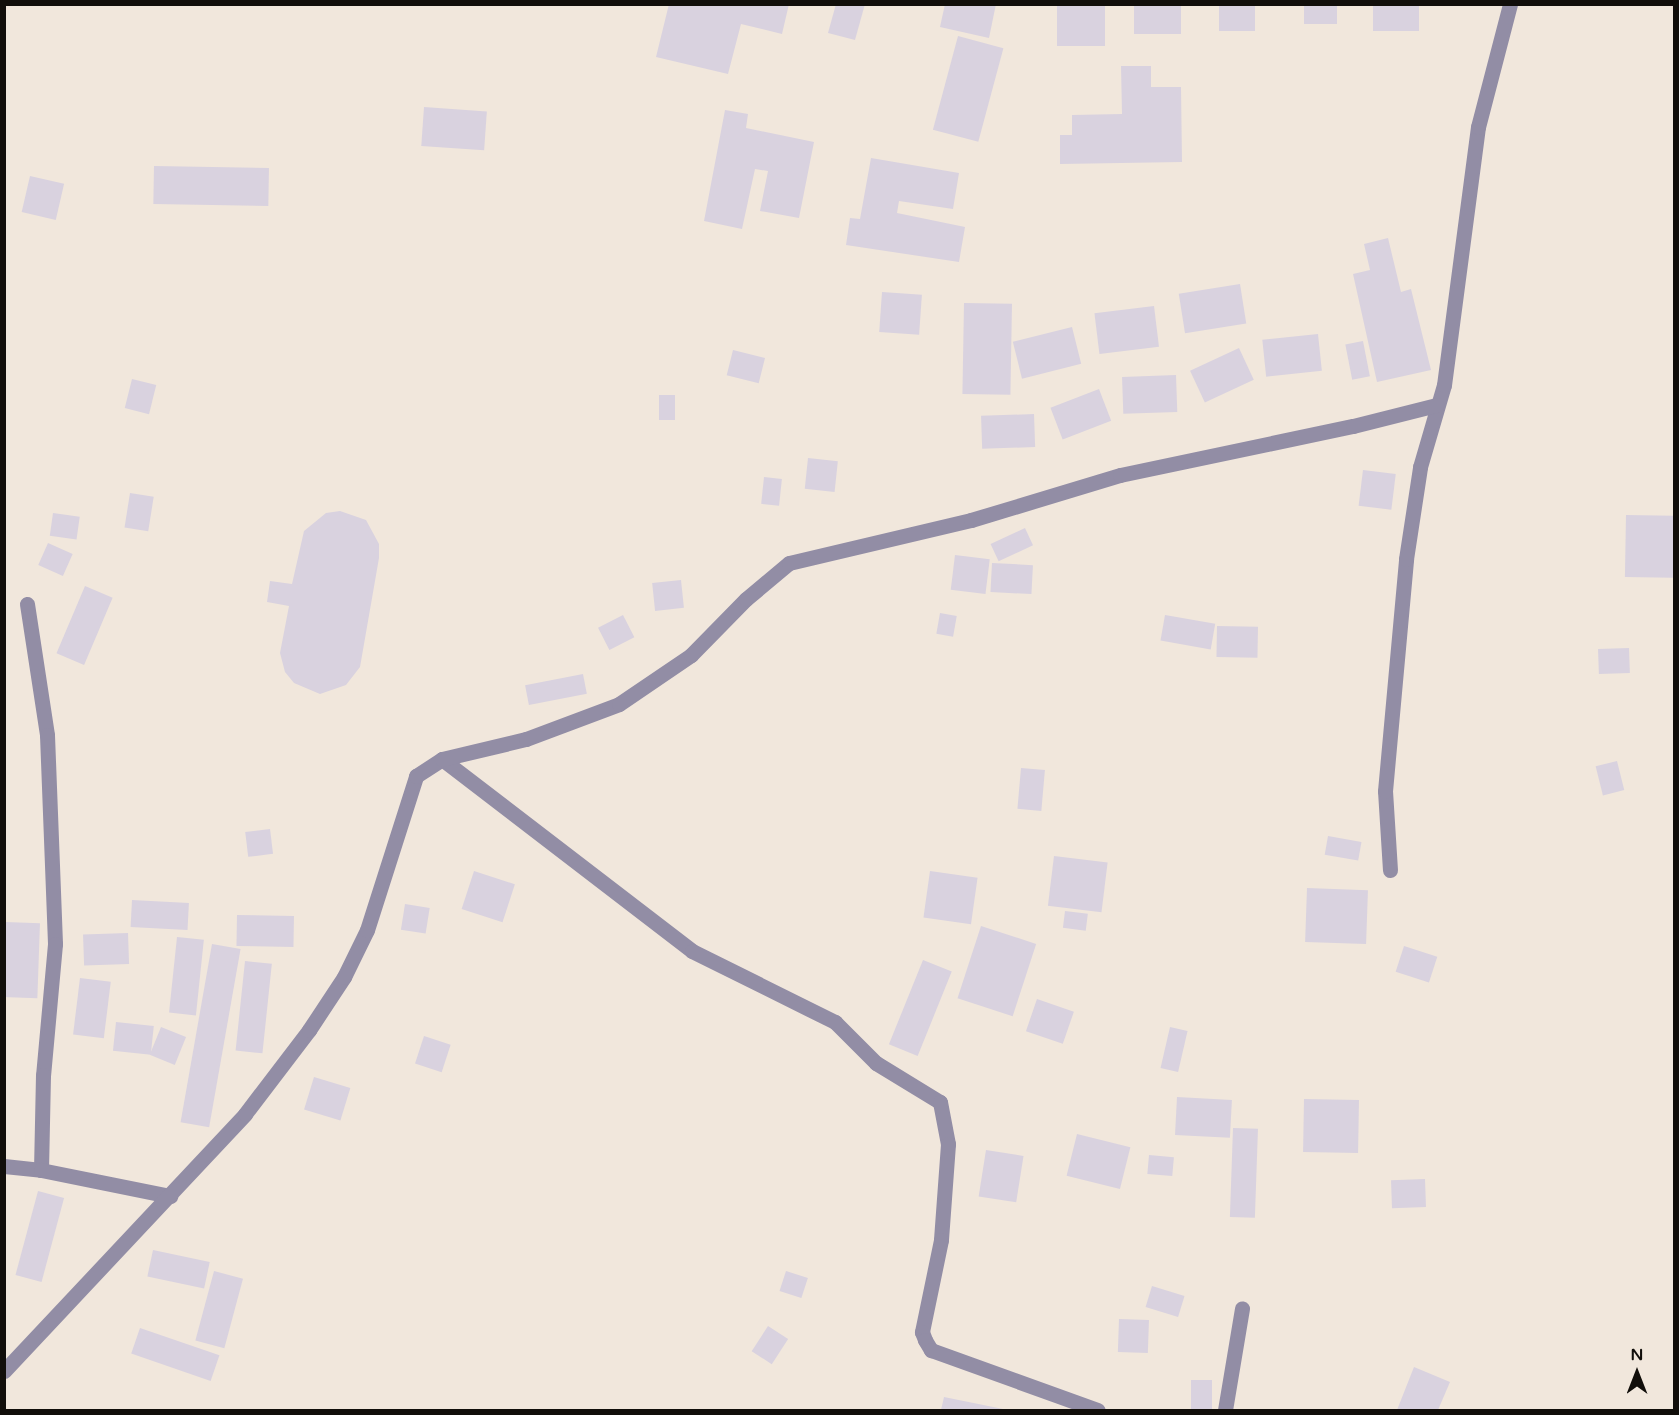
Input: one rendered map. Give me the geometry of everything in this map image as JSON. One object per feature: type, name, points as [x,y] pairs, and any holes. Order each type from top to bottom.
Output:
[{"type":"street","points":[[1390,870],[1385,791],[1406,559],[1420,467],[1436,405],[1444,385],[1478,127],[1510,4]]},
{"type":"street","points":[[4,1371],[245,1114],[345,977],[386,878],[416,776],[442,759],[526,739],[619,704],[691,655],[746,599],[789,563],[971,520],[1120,475],[1353,426],[1436,405]]},
{"type":"street","points":[[27,604],[47,735],[55,944],[43,1075],[41,1170]]},
{"type":"street","points":[[442,759],[692,951],[835,1022],[876,1063],[940,1102],[948,1144],[941,1240],[922,1332],[931,1350],[1098,1410]]},
{"type":"street","points":[[4,1166],[41,1170],[170,1196]]},
{"type":"street","points":[[1225,1410],[1242,1308]]},
{"type":"building","points":[[669,4],[789,4],[782,34],[741,24],[728,74],[656,57]]},
{"type":"building","points":[[836,4],[865,4],[855,40],[828,33]]},
{"type":"building","points":[[945,4],[996,4],[989,38],[940,27]]},
{"type":"building","points":[[1057,4],[1105,4],[1105,46],[1057,46]]},
{"type":"building","points":[[1134,4],[1181,4],[1181,34],[1134,34]]},
{"type":"building","points":[[1219,4],[1255,4],[1255,31],[1219,31]]},
{"type":"building","points":[[1304,4],[1337,4],[1337,24],[1304,24]]},
{"type":"building","points":[[1373,4],[1419,4],[1419,31],[1373,31]]},
{"type":"building","points":[[958,36],[1003,48],[978,142],[933,130]]},
{"type":"building","points":[[1121,66],[1151,66],[1151,87],[1181,87],[1182,162],[1060,164],[1060,135],[1072,135],[1072,115],[1122,114]]},
{"type":"building","points":[[424,107],[487,111],[484,150],[421,146]]},
{"type":"building","points":[[725,110],[748,114],[746,128],[814,142],[799,218],[760,211],[768,171],[755,169],[742,229],[704,221]]},
{"type":"building","points":[[871,158],[959,173],[953,209],[899,201],[897,213],[965,227],[959,262],[846,245],[850,218],[860,219]]},
{"type":"building","points":[[154,166],[269,168],[268,206],[153,204]]},
{"type":"building","points":[[30,176],[64,184],[56,220],[22,212]]},
{"type":"building","points":[[1388,238],[1401,292],[1411,289],[1431,370],[1377,382],[1353,274],[1370,270],[1364,244]]},
{"type":"building","points":[[1240,284],[1246,324],[1185,333],[1179,294]]},
{"type":"building","points":[[882,292],[922,295],[919,335],[879,332]]},
{"type":"building","points":[[964,303],[1012,304],[1010,395],[962,394]]},
{"type":"building","points":[[1154,306],[1159,347],[1099,354],[1094,313]]},
{"type":"building","points":[[1072,327],[1081,364],[1022,379],[1013,342]]},
{"type":"building","points":[[1318,334],[1322,371],[1266,377],[1262,340]]},
{"type":"building","points":[[1363,341],[1370,376],[1352,380],[1345,344]]},
{"type":"building","points":[[1239,348],[1254,380],[1205,403],[1190,371]]},
{"type":"building","points":[[733,350],[765,358],[759,383],[727,375]]},
{"type":"building","points":[[1176,375],[1177,412],[1123,414],[1122,377]]},
{"type":"building","points":[[132,379],[156,385],[149,414],[125,408]]},
{"type":"building","points":[[1099,389],[1111,421],[1063,439],[1050,408]]},
{"type":"building","points":[[659,395],[675,395],[675,420],[659,420]]},
{"type":"building","points":[[1034,414],[1035,447],[982,449],[981,416]]},
{"type":"building","points":[[808,458],[838,461],[835,492],[805,489]]},
{"type":"building","points":[[1363,470],[1396,474],[1391,510],[1359,506]]},
{"type":"building","points":[[764,477],[782,479],[779,506],[761,504]]},
{"type":"building","points":[[130,493],[154,497],[148,531],[125,528]]},
{"type":"building","points":[[340,511],[366,520],[379,544],[379,558],[360,667],[346,685],[320,694],[294,683],[285,672],[280,653],[289,606],[267,602],[270,581],[292,584],[304,531],[326,513]]},
{"type":"building","points":[[53,513],[80,517],[77,540],[50,536]]},
{"type":"building","points":[[1626,515],[1674,516],[1673,578],[1625,577]]},
{"type":"building","points":[[1025,528],[1033,545],[999,561],[991,544]]},
{"type":"building","points":[[48,543],[73,554],[63,576],[38,565]]},
{"type":"building","points":[[955,555],[990,559],[985,594],[951,590]]},
{"type":"building","points":[[992,563],[1033,565],[1031,594],[990,592]]},
{"type":"building","points":[[681,580],[684,608],[655,611],[652,583]]},
{"type":"building","points":[[85,586],[113,598],[84,665],[56,653]]},
{"type":"building","points":[[940,613],[957,616],[953,637],[936,634]]},
{"type":"building","points":[[623,615],[634,637],[609,650],[598,628]]},
{"type":"building","points":[[1165,615],[1215,624],[1211,649],[1160,641]]},
{"type":"building","points":[[1217,626],[1258,627],[1257,658],[1216,657]]},
{"type":"building","points":[[1629,648],[1630,673],[1599,674],[1598,649]]},
{"type":"building","points":[[583,674],[587,694],[529,705],[525,685]]},
{"type":"building","points":[[1617,761],[1624,790],[1603,795],[1596,766]]},
{"type":"building","points":[[1021,768],[1045,770],[1041,811],[1017,809]]},
{"type":"building","points":[[270,829],[273,854],[248,857],[245,832]]},
{"type":"building","points":[[1328,836],[1361,842],[1358,861],[1325,855]]},
{"type":"building","points":[[1054,856],[1108,863],[1102,912],[1048,906]]},
{"type":"building","points":[[474,871],[515,884],[503,922],[462,909]]},
{"type":"building","points":[[930,871],[978,878],[971,924],[923,918]]},
{"type":"building","points":[[1307,888],[1368,890],[1366,944],[1305,942]]},
{"type":"building","points":[[132,900],[189,903],[188,930],[131,927]]},
{"type":"building","points":[[405,904],[430,908],[426,934],[401,930]]},
{"type":"building","points":[[1065,911],[1088,914],[1086,931],[1063,928]]},
{"type":"building","points":[[237,915],[294,916],[293,947],[236,946]]},
{"type":"building","points":[[5,922],[40,923],[37,998],[4,997]]},
{"type":"building","points":[[981,926],[1036,944],[1013,1016],[958,998]]},
{"type":"building","points":[[128,933],[129,964],[84,966],[83,935]]},
{"type":"building","points":[[177,937],[204,940],[196,1015],[169,1013]]},
{"type":"building","points":[[212,944],[241,949],[209,1127],[181,1122]]},
{"type":"building","points":[[1404,946],[1437,957],[1429,982],[1396,972]]},
{"type":"building","points":[[923,960],[952,972],[918,1056],[889,1044]]},
{"type":"building","points":[[245,961],[272,964],[262,1053],[236,1051]]},
{"type":"building","points":[[80,978],[111,982],[104,1038],[73,1035]]},
{"type":"building","points":[[1037,999],[1074,1012],[1063,1044],[1026,1031]]},
{"type":"building","points":[[116,1022],[154,1026],[151,1055],[113,1051]]},
{"type":"building","points":[[161,1027],[186,1037],[175,1065],[150,1055]]},
{"type":"building","points":[[1170,1027],[1188,1031],[1178,1072],[1161,1068]]},
{"type":"building","points":[[424,1036],[451,1045],[442,1072],[415,1064]]},
{"type":"building","points":[[314,1077],[350,1088],[340,1121],[304,1110]]},
{"type":"building","points":[[1177,1097],[1232,1100],[1230,1138],[1175,1135]]},
{"type":"building","points":[[1304,1099],[1359,1100],[1358,1153],[1303,1152]]},
{"type":"building","points":[[1233,1128],[1258,1129],[1255,1218],[1230,1217]]},
{"type":"building","points":[[1077,1134],[1130,1147],[1120,1189],[1067,1176]]},
{"type":"building","points":[[986,1150],[1024,1156],[1016,1202],[979,1196]]},
{"type":"building","points":[[1149,1155],[1174,1157],[1172,1176],[1147,1174]]},
{"type":"building","points":[[1425,1179],[1426,1207],[1392,1208],[1391,1180]]},
{"type":"building","points":[[38,1191],[64,1198],[42,1282],[15,1275]]},
{"type":"building","points":[[153,1250],[210,1262],[204,1288],[147,1276]]},
{"type":"building","points":[[214,1271],[243,1279],[224,1348],[195,1341]]},
{"type":"building","points":[[786,1271],[808,1278],[801,1298],[780,1291]]},
{"type":"building","points":[[1152,1286],[1185,1296],[1178,1317],[1146,1307]]},
{"type":"building","points":[[1119,1319],[1149,1320],[1148,1353],[1118,1352]]},
{"type":"building","points":[[768,1326],[788,1339],[772,1364],[752,1351]]},
{"type":"building","points":[[140,1328],[219,1355],[211,1381],[131,1354]]},
{"type":"building","points":[[1414,1367],[1450,1382],[1438,1410],[1397,1410]]},
{"type":"building","points":[[1191,1380],[1212,1380],[1212,1410],[1191,1410]]},
{"type":"building","points":[[944,1397],[1003,1409],[1003,1410],[941,1410]]}]
